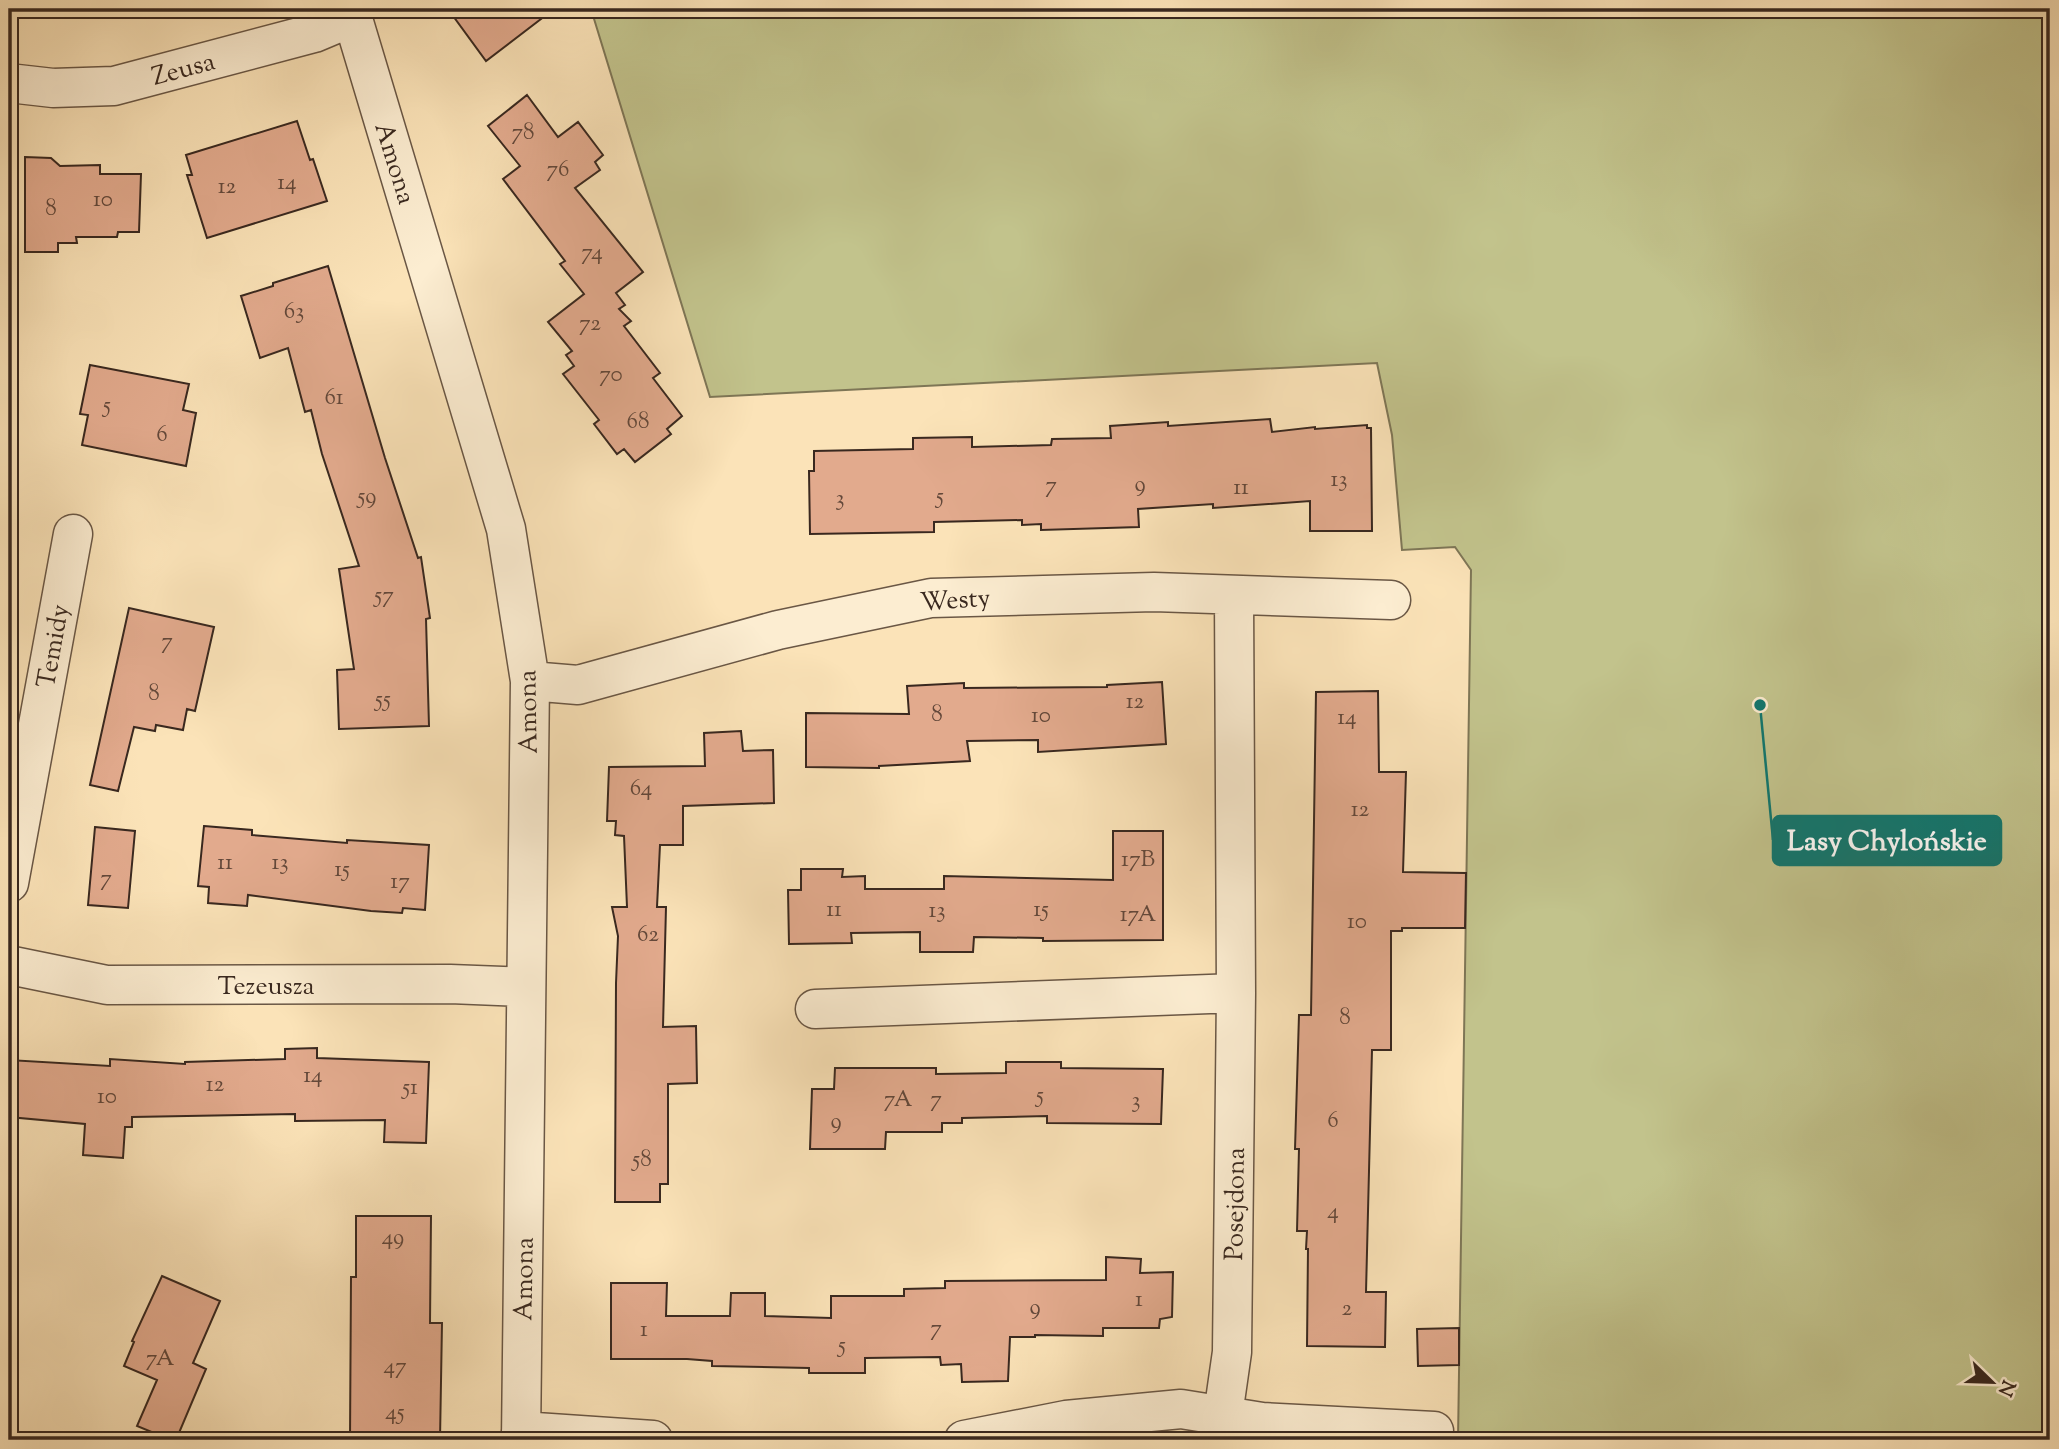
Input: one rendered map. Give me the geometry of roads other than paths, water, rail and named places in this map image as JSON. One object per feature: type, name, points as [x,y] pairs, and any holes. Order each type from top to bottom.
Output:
[{"type":"street","name":"Zeusa","points":[[9,83],[53,88],[114,86],[314,33],[351,13]]},
{"type":"street","name":"Amona","points":[[351,13],[506,529],[530,681],[521,1436]]},
{"type":"street","name":"Temidy","points":[[9,883],[73,534]]},
{"type":"street","name":"Westy","points":[[530,681],[578,685],[778,630],[931,598],[1154,592],[1391,600]]},
{"type":"street","name":"Posejdona","points":[[1223,1415],[1232,1352],[1236,993],[1234,596]]},
{"type":"street","name":"Tezeusza","points":[[9,965],[107,985],[459,984],[526,987]]},
{"type":"street","points":[[815,1009],[1236,993]]},
{"type":"street","points":[[964,1440],[1066,1420],[1181,1409],[1262,1422],[1434,1431]]},
{"type":"street","points":[[521,1436],[653,1440]]},
{"type":"place","name":"Lasy Chylońskie","points":[[1760,705]]}]
